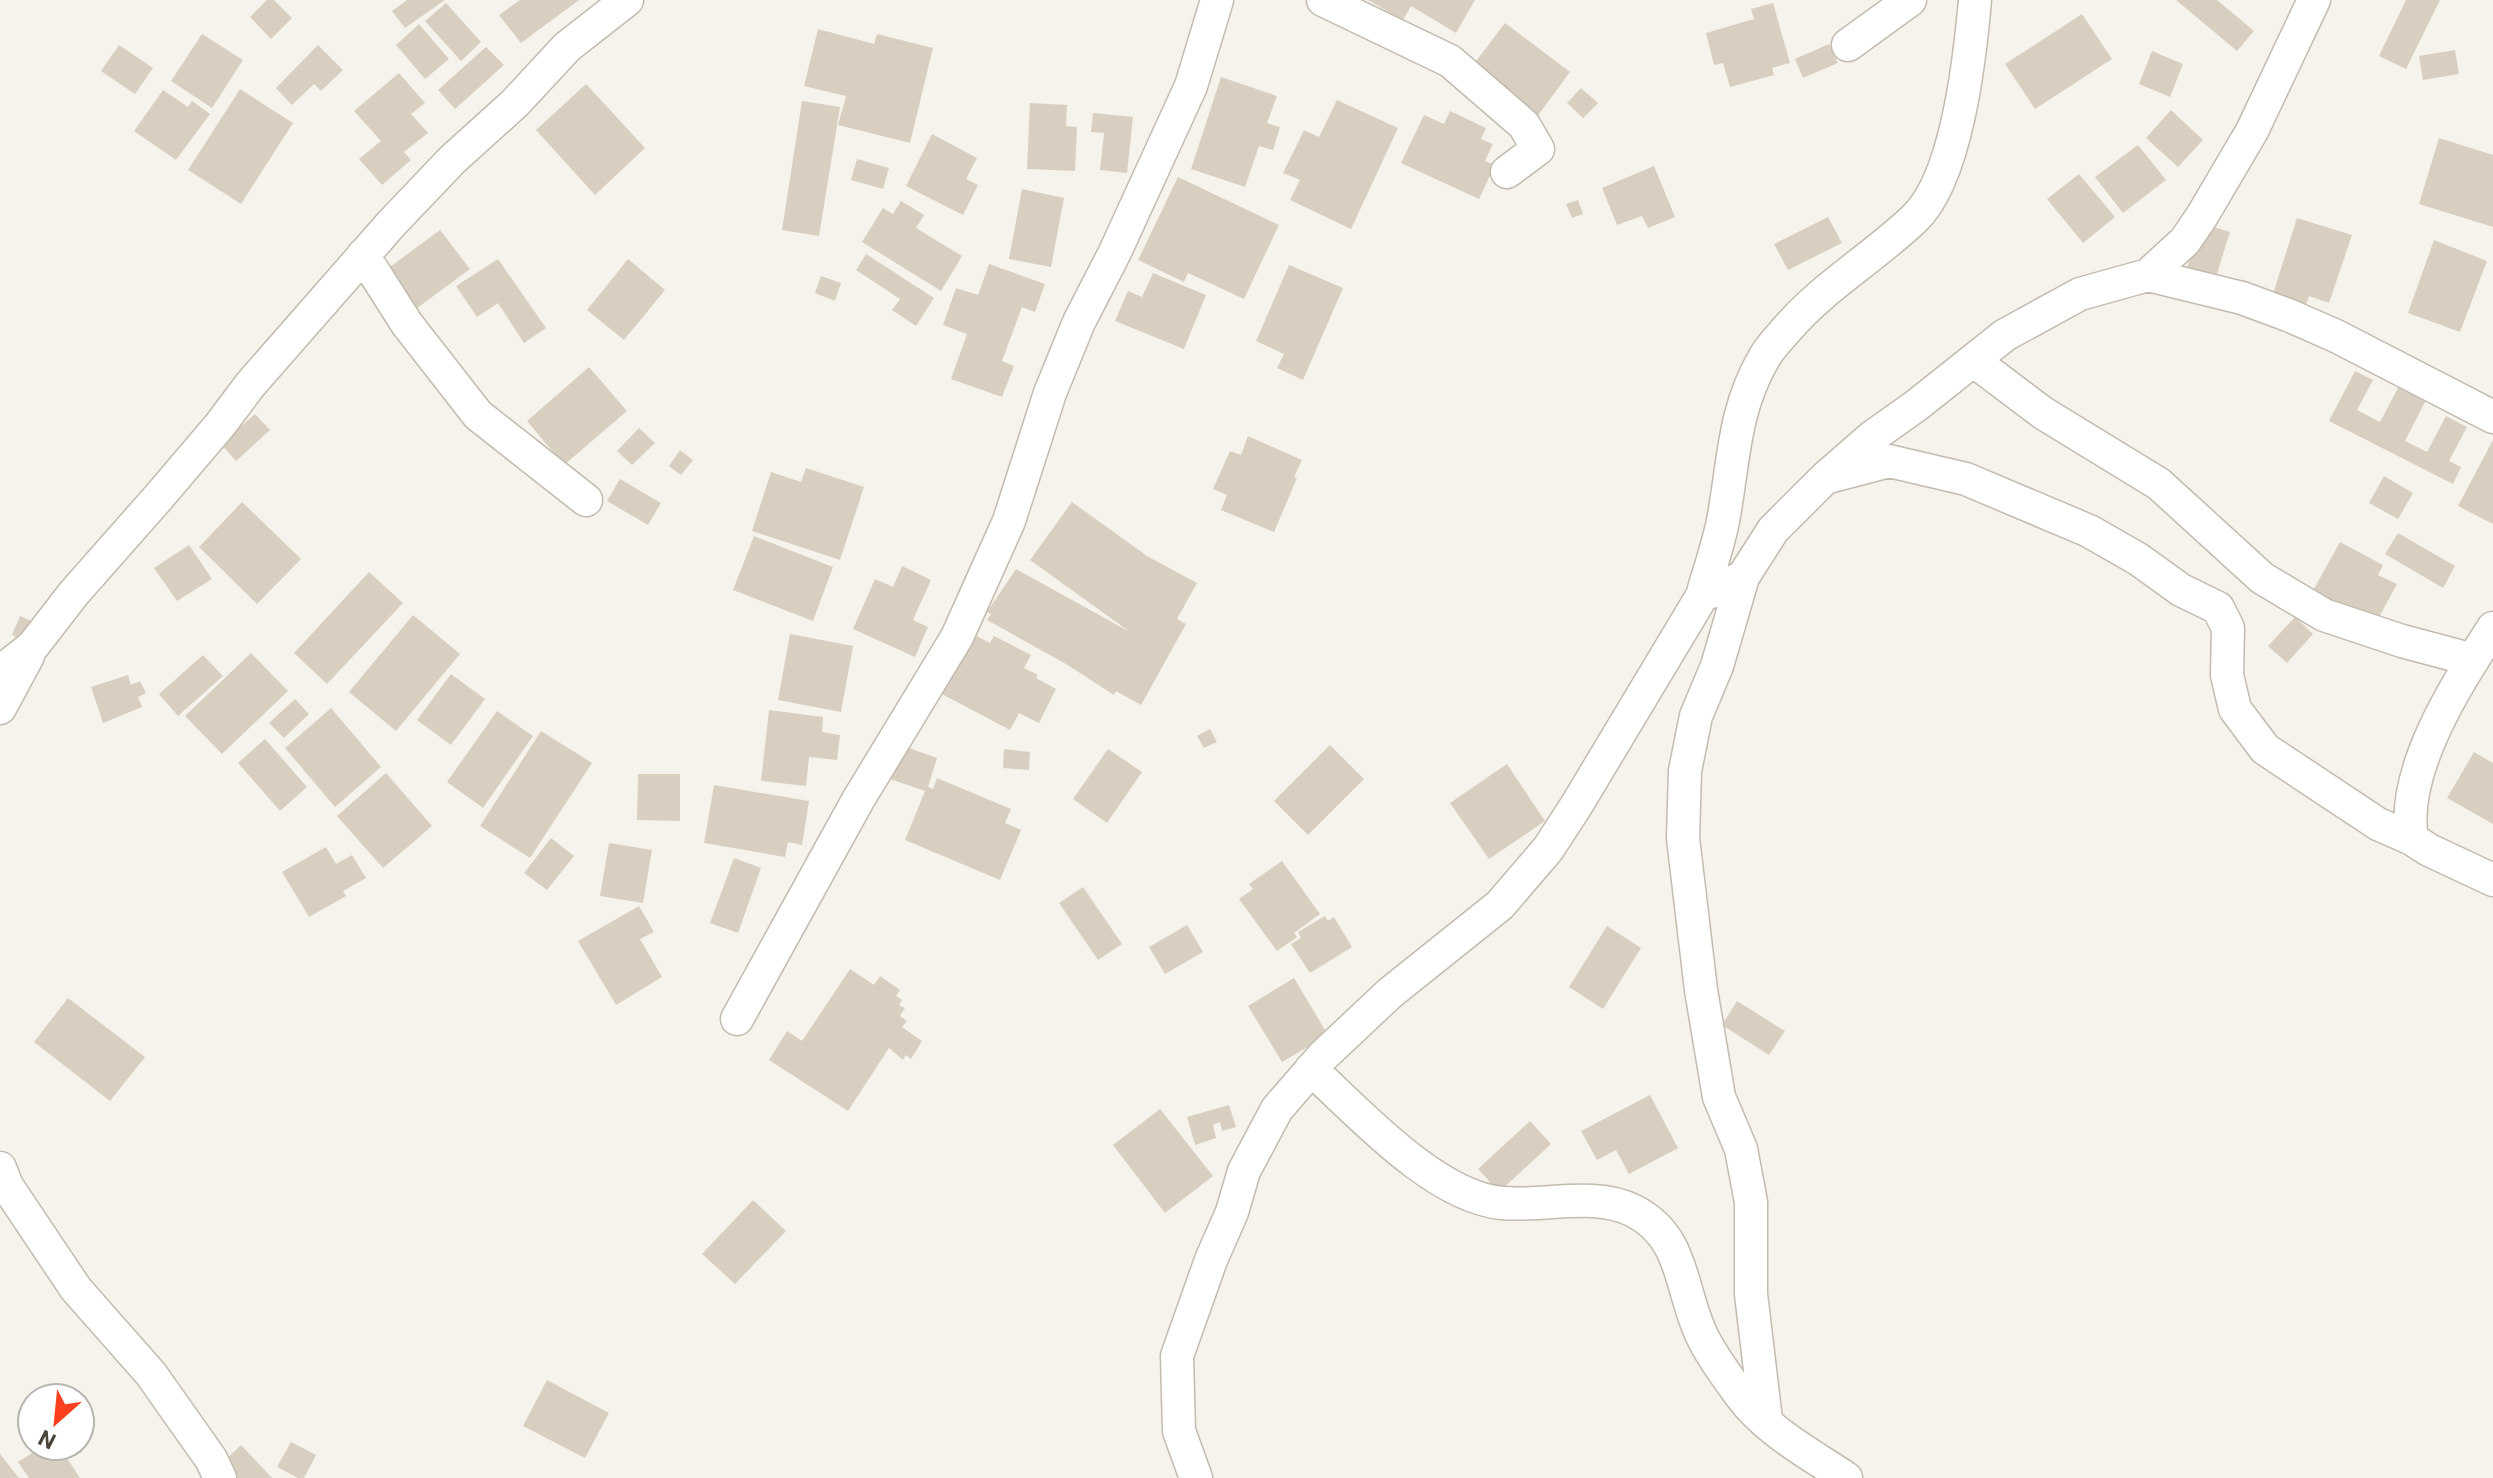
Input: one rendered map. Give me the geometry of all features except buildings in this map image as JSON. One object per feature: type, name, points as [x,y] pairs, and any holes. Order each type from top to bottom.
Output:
[{"type":"street","points":[[0,708],[33,646],[74,593],[363,255],[452,160],[515,103],[567,47],[627,0]]},
{"type":"street","points":[[737,1019],[858,800],[957,637],[1009,521],[1050,393],[1079,322],[1115,252],[1191,86],[1217,0]]},
{"type":"street","points":[[1323,0],[1450,61],[1524,125],[1538,149],[1507,172]]},
{"type":"street","points":[[1848,45],[1910,0]]},
{"type":"street","points":[[1196,1478],[1179,1431],[1177,1356],[1232,1212],[1244,1171],[1277,1109],[1311,1069],[1390,993],[1500,905],[1548,849],[1630,719],[1702,596],[1722,525],[1734,439],[1744,397],[1765,355],[1809,303],[1917,217],[1936,185],[1951,144],[1966,85],[1975,0]]},
{"type":"street","points":[[1766,1420],[1751,1294],[1751,1202],[1741,1149],[1719,1097],[1701,990],[1683,838],[1685,771],[1696,716],[1717,666],[1743,577],[1773,530],[1825,478],[1872,437],[2005,335],[2080,294],[2148,275],[2185,241],[2252,131],[2314,0]]},
{"type":"street","points":[[363,255],[407,324],[478,415],[586,500]]},
{"type":"street","points":[[2148,275],[2242,298],[2288,315],[2336,336],[2493,417]]},
{"type":"street","points":[[1974,361],[2043,413],[2159,484],[2262,578],[2324,615],[2473,660]]},
{"type":"street","points":[[1825,478],[1889,461],[1966,479],[2089,531],[2138,559],[2181,590],[2218,608],[2228,628],[2227,675],[2235,709],[2265,749],[2378,824],[2493,880]]},
{"type":"street","points":[[1702,596],[1743,577]]},
{"type":"street","points":[[2412,839],[2408,818],[2414,782],[2436,729],[2493,628]]},
{"type":"street","points":[[0,672],[33,646]]},
{"type":"street","points":[[1311,1069],[1418,1166],[1459,1190],[1499,1203],[1603,1202],[1634,1211],[1667,1238],[1682,1273],[1699,1331],[1743,1398],[1788,1440],[1846,1478]]},
{"type":"street","points":[[0,1168],[7,1186],[76,1289],[151,1374],[211,1459],[220,1478]]}]
